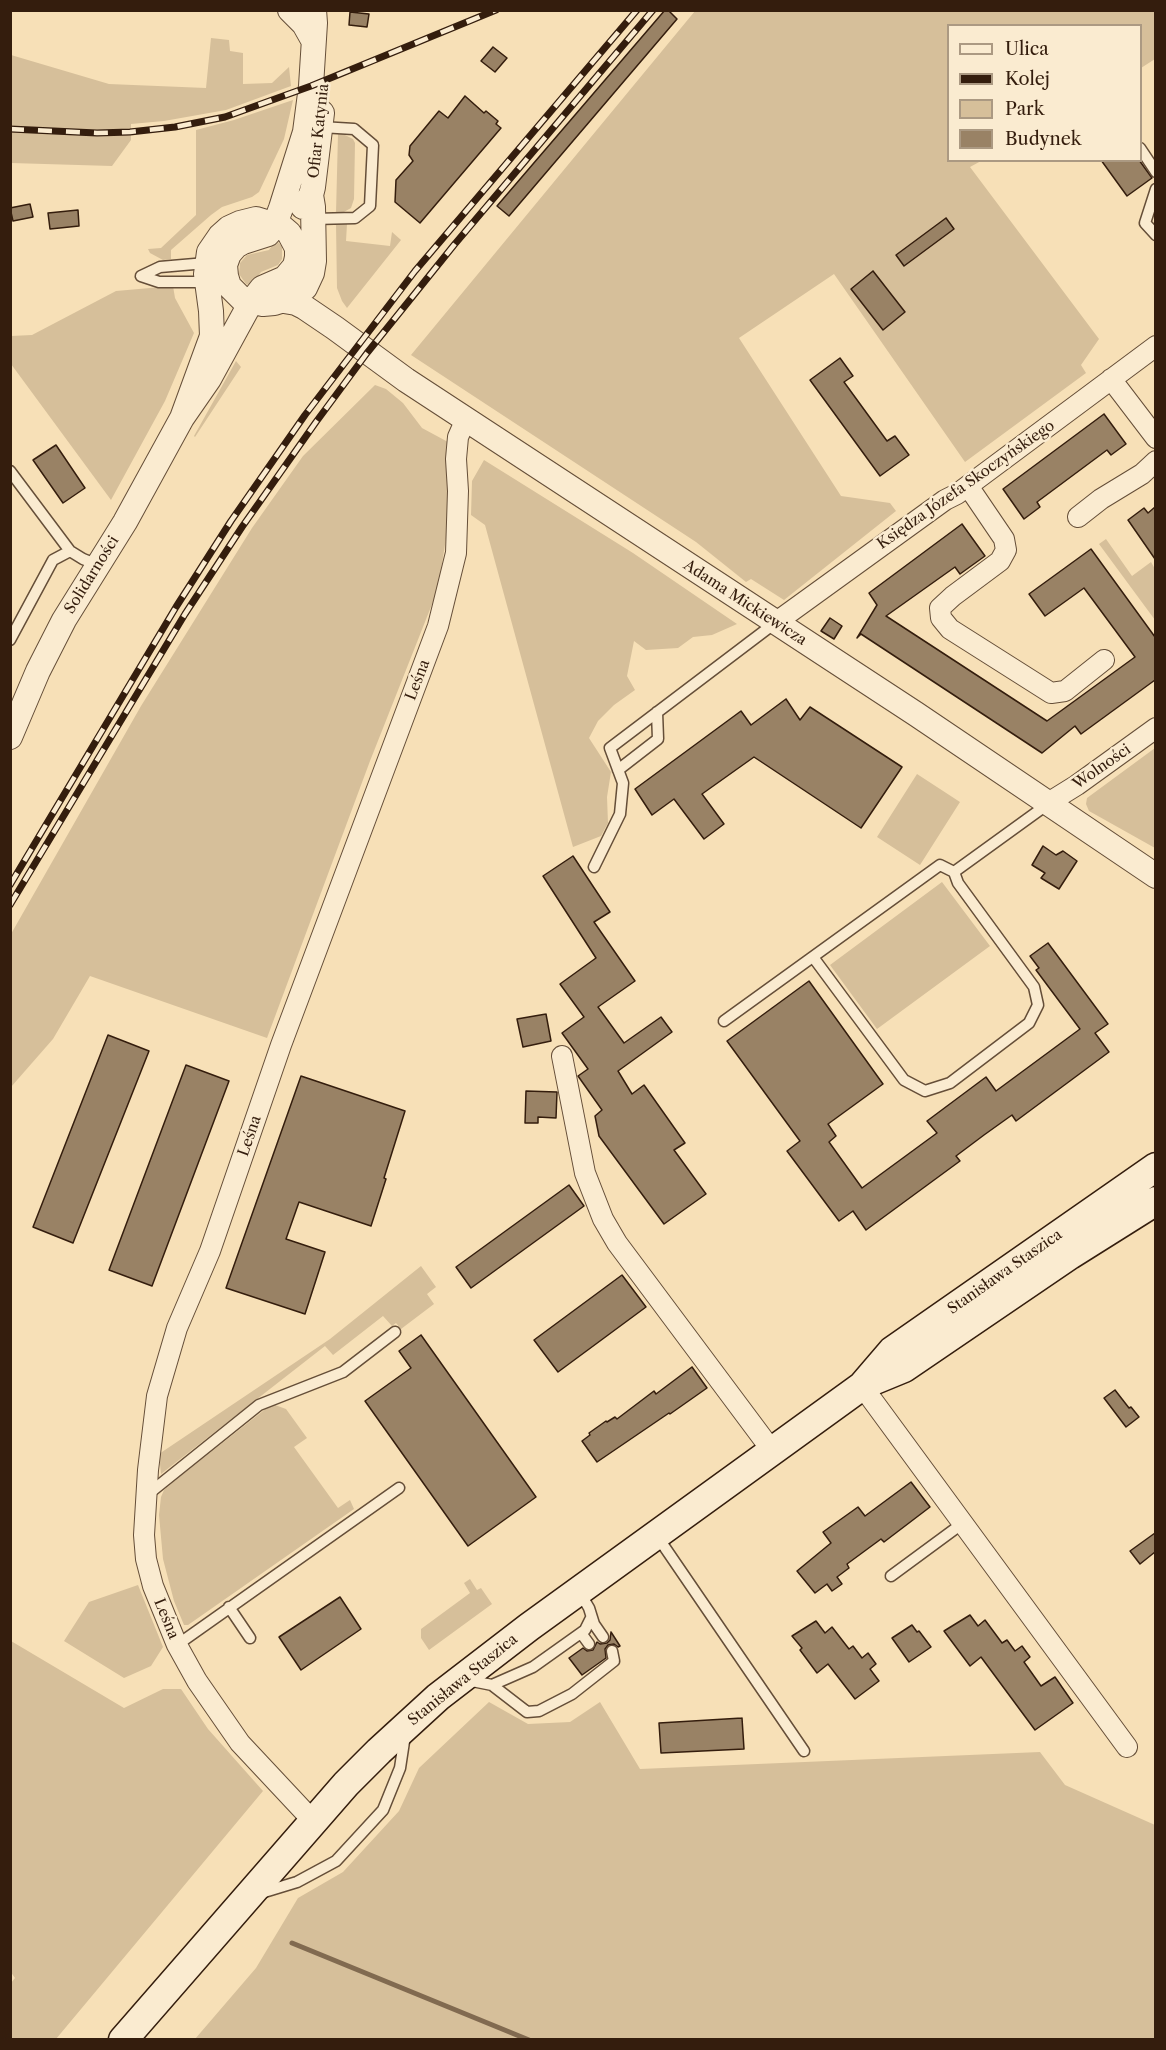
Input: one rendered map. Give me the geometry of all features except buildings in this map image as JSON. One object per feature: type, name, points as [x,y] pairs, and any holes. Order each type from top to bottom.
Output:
[{"type":"main road","name":"Stanisława Staszica","points":[[123,2040],[312,1821],[354,1776],[407,1725],[461,1678],[862,1386],[892,1351],[1155,1167]]},
{"type":"main road","name":"Stanisława Staszica","points":[[862,1386],[904,1368],[1070,1255],[1155,1201]]},
{"type":"street","points":[[290,10],[304,24],[313,40]]},
{"type":"street","name":"Ofiar Katynia","points":[[275,224],[305,132],[309,107],[314,10]]},
{"type":"street","name":"Ofiar Katynia","points":[[297,250],[299,221],[303,207],[312,207],[330,10]]},
{"type":"street","points":[[214,276],[236,294],[251,302],[263,304],[284,301],[300,293],[309,281],[314,261],[312,207]]},
{"type":"street","points":[[251,302],[262,288],[278,282],[291,273],[297,257],[297,250],[289,233],[275,224]]},
{"type":"street","name":"Solidarności","points":[[182,418],[212,336],[211,311],[214,276],[225,265],[229,254],[236,246],[268,234],[275,224]]},
{"type":"street","name":"Adama Mickiewicza","points":[[297,250],[309,281],[335,328]]},
{"type":"street","name":"Adama Mickiewicza","points":[[284,301],[304,307],[406,380],[916,714],[1155,876]]},
{"type":"street","name":"Solidarności","points":[[13,724],[50,646],[125,522],[182,418],[209,379],[251,302]]},
{"type":"street","name":"Księdza Józefa Skoczyńskiego","points":[[775,622],[945,500],[957,494],[1155,346]]},
{"type":"street","points":[[1111,379],[1155,438]]},
{"type":"street","name":"Leśna","points":[[312,1821],[240,1743],[186,1664],[153,1586],[146,1559],[144,1535],[157,1396],[177,1328],[210,1251],[281,1045],[442,615],[456,553],[458,491],[456,459],[458,437],[466,419]]},
{"type":"street","points":[[1078,517],[1101,499],[1142,474],[1155,461]]},
{"type":"street","points":[[968,486],[1004,539],[1006,550],[1000,561],[940,608],[940,618],[950,629],[1051,693],[1065,691],[1104,660]]},
{"type":"street","name":"Wolności","points":[[1048,803],[1155,729]]},
{"type":"street","points":[[562,1056],[585,1173],[603,1219],[617,1243],[773,1452]]},
{"type":"street","points":[[862,1386],[1127,1747]]},
{"type":"lane","points":[[312,207],[355,218],[370,206],[373,145],[354,129],[321,127]]},
{"type":"lane","points":[[1142,151],[1155,172]]},
{"type":"lane","points":[[1155,189],[1145,223],[1155,235]]},
{"type":"lane","points":[[160,267],[214,276],[159,282],[141,276],[160,267]]},
{"type":"lane","points":[[10,471],[70,551],[83,560],[98,565]]},
{"type":"lane","points":[[10,640],[53,560],[70,551]]},
{"type":"lane","points":[[594,867],[620,814],[623,783],[610,748],[775,622]]},
{"type":"lane","points":[[618,770],[657,739],[657,712]]},
{"type":"lane","points":[[954,872],[1048,803]]},
{"type":"lane","points":[[724,1021],[940,865],[954,872],[958,883],[1034,987],[1038,1005],[1029,1023],[950,1083],[925,1091],[904,1080],[813,957]]},
{"type":"lane","points":[[147,1495],[259,1405],[343,1372],[395,1332]]},
{"type":"lane","points":[[177,1645],[399,1488]]},
{"type":"lane","points":[[891,1576],[963,1523]]},
{"type":"lane","points":[[657,1536],[804,1751]]},
{"type":"lane","points":[[579,1592],[603,1637]]},
{"type":"lane","points":[[229,1607],[250,1638]]},
{"type":"lane","points":[[492,1685],[533,1667],[581,1633],[591,1618]]},
{"type":"lane","points":[[581,1633],[589,1644]]},
{"type":"lane","points":[[461,1678],[492,1685],[527,1712],[539,1712],[572,1694],[603,1665],[614,1661],[612,1651]]},
{"type":"lane","points":[[246,1897],[297,1882],[336,1860],[383,1810],[400,1768],[407,1725]]},
{"type":"green space","points":[[695,11],[1155,11],[1155,59],[1142,67],[1142,24],[947,24],[947,162],[979,162],[970,167],[1099,339],[1081,365],[1086,373],[965,462],[834,274],[739,338],[841,496],[890,503],[896,511],[784,600],[751,579],[746,582],[696,542],[411,355]]},
{"type":"green space","points":[[211,38],[229,40],[230,51],[243,53],[243,84],[272,83],[289,67],[291,86],[226,110],[164,121],[131,124],[131,140],[112,166],[11,163],[11,55],[109,84],[206,88]]},
{"type":"green space","points":[[293,100],[284,139],[259,192],[252,197],[222,207],[211,215],[171,250],[171,259],[163,260],[150,253],[148,249],[161,248],[196,215],[196,130]]},
{"type":"green space","points":[[341,133],[353,139],[355,143],[354,199],[351,208],[342,213],[336,213],[338,134]]},
{"type":"green space","points":[[336,224],[347,224],[346,241],[390,246],[392,232],[401,240],[347,308],[337,288]]},
{"type":"green space","points":[[276,240],[282,246],[282,259],[278,265],[261,272],[251,286],[246,284],[239,274],[240,263],[247,255],[269,250]]},
{"type":"green space","points":[[173,286],[175,298],[194,333],[165,401],[111,500],[11,364],[11,336],[32,335],[116,291]]},
{"type":"green space","points":[[236,361],[241,367],[195,437],[194,436]]},
{"type":"green space","points":[[375,385],[386,389],[403,403],[422,428],[448,442],[447,532],[438,589],[370,761],[267,1038],[90,976],[53,1039],[11,1087],[11,934],[141,706],[252,528],[303,456]]},
{"type":"green space","points":[[484,460],[633,553],[737,624],[712,635],[693,637],[678,648],[646,650],[634,641],[627,676],[635,690],[614,705],[598,721],[589,738],[611,772],[607,797],[608,823],[601,836],[573,847],[485,525],[471,515],[472,481]]},
{"type":"green space","points":[[1106,539],[1132,576],[1151,562],[1155,569],[1155,620],[1099,544]]},
{"type":"green space","points":[[1155,748],[1155,848],[1089,811],[1086,804],[1087,798]]},
{"type":"green space","points":[[917,774],[960,802],[920,865],[877,837]]},
{"type":"green space","points":[[942,882],[990,946],[877,1029],[830,965]]},
{"type":"green space","points":[[421,1266],[436,1287],[427,1294],[434,1304],[401,1329],[396,1323],[392,1326],[383,1316],[333,1355],[325,1346],[161,1474],[159,1454],[330,1339]]},
{"type":"green space","points":[[275,1405],[286,1409],[307,1438],[294,1447],[338,1508],[350,1500],[354,1509],[188,1625],[184,1625],[174,1601],[163,1559],[159,1515],[161,1497],[164,1490],[178,1478],[268,1407]]},
{"type":"green space","points":[[470,1579],[477,1590],[481,1588],[492,1604],[429,1650],[421,1638],[421,1629],[470,1593],[464,1583]]},
{"type":"green space","points":[[138,1585],[163,1647],[151,1666],[124,1678],[64,1641],[89,1602]]},
{"type":"green space","points":[[11,1641],[124,1708],[163,1689],[181,1689],[208,1729],[263,1791],[56,2039],[11,2039],[11,1983],[15,1978],[10,1971]]},
{"type":"green space","points":[[489,1702],[528,1724],[570,1722],[600,1702],[640,1769],[1040,1752],[1065,1785],[1155,1825],[1155,2039],[195,2039],[256,1968],[298,1898],[343,1872],[399,1811],[419,1768]]},
{"type":"waterway","points":[[292,1943],[529,2040]]},
{"type":"railway","points":[[10,129],[97,133],[130,132],[175,127],[225,117],[311,86],[496,10]]},
{"type":"railway","points":[[10,885],[176,607],[231,521],[305,415],[415,271],[637,10]]},
{"type":"railway","points":[[10,905],[185,614],[242,527],[316,422],[367,353],[454,245],[653,10]]}]
